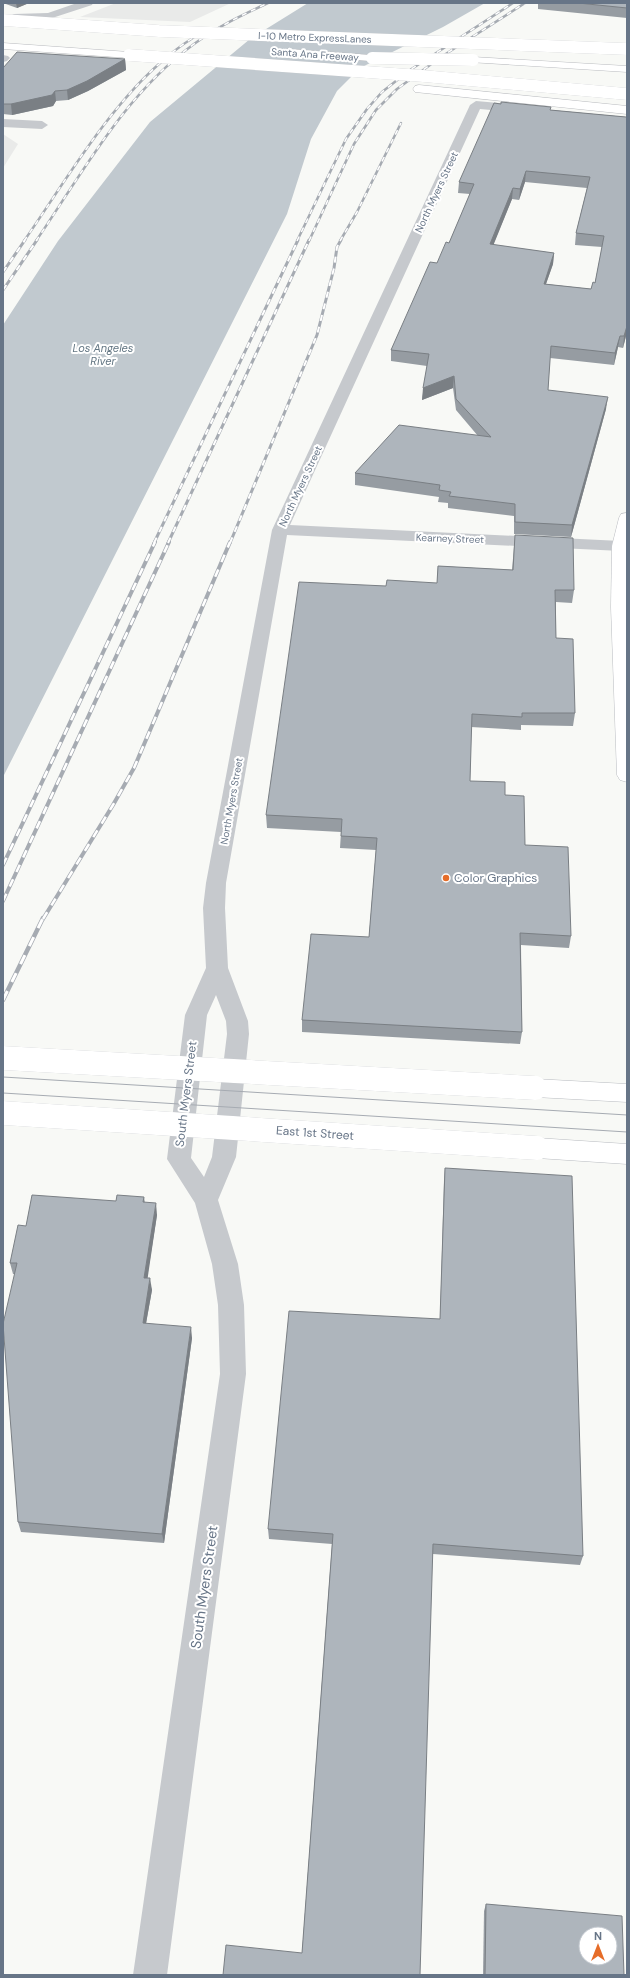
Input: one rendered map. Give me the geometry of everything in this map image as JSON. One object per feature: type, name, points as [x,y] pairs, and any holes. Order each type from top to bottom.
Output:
[{"type":"main road","name":"I-10 Metro ExpressLanes","points":[[3,15],[128,23],[461,34],[627,42]]},
{"type":"main road","name":"I-10 Metro ExpressLanes","points":[[3,20],[125,29],[482,41],[627,49]]},
{"type":"main road","points":[[3,31],[161,42]]},
{"type":"main road","name":"Santa Ana Freeway","points":[[3,46],[423,76],[627,94]]},
{"type":"main road","name":"Santa Ana Freeway","points":[[627,59],[485,51],[359,48],[284,51],[627,80]]},
{"type":"main road","points":[[370,58],[473,60],[627,69]]},
{"type":"main road","points":[[229,62],[287,75],[372,84]]},
{"type":"main road","points":[[415,89],[627,110]]},
{"type":"main road","points":[[627,518],[621,546],[620,607],[627,775]]},
{"type":"main road","points":[[3,1058],[627,1093]]},
{"type":"main road","name":"East 1st Street","points":[[3,1113],[627,1154]]},
{"type":"street","points":[[3,15],[17,18],[49,16],[88,3]]},
{"type":"street","name":"North Myers Street","points":[[206,1200],[224,1157],[238,1034],[237,1021],[217,968],[214,908],[216,883],[280,530],[476,105],[627,120]]},
{"type":"street","points":[[3,123],[42,125]]},
{"type":"street","name":"Kearney Street","points":[[280,530],[621,546]]},
{"type":"street","name":"North Myers Street","points":[[194,1029],[196,1015],[217,968]]},
{"type":"street","name":"South Myers Street","points":[[150,1975],[233,1374],[231,1305],[226,1264],[206,1200],[179,1159],[194,1029]]},
{"type":"shaded area","points":[[116,3],[231,3],[190,22],[80,17]]},
{"type":"shaded area","points":[[3,134],[18,144],[3,168]]},
{"type":"water","name":"Los Angeles River","points":[[308,3],[485,3],[443,27],[360,68],[337,91],[311,139],[287,214],[3,777],[3,325],[58,241],[150,122],[250,39]]},
{"type":"building","points":[[578,3],[627,3],[627,8]]},
{"type":"building","points":[[17,52],[125,59],[87,81],[67,90],[55,91],[52,95],[11,104],[3,104],[3,68]]},
{"type":"building","points":[[501,102],[551,107],[550,110],[627,116],[627,326],[624,336],[620,336],[615,353],[551,346],[548,390],[608,397],[572,525],[515,522],[515,504],[449,496],[451,492],[439,490],[440,485],[355,473],[399,425],[491,437],[456,399],[454,376],[423,388],[429,354],[391,350],[430,262],[437,263],[446,242],[449,243],[474,184],[459,182],[494,103],[501,104]],"holes":[[[526,171],[590,177],[576,233],[604,236],[595,283],[593,282],[591,289],[544,284],[554,253],[490,244],[513,188],[520,189]]]},
{"type":"building","points":[[515,535],[573,538],[574,590],[555,590],[556,638],[573,639],[575,713],[522,713],[522,717],[472,714],[470,781],[505,782],[505,795],[524,796],[525,845],[568,847],[571,936],[520,933],[522,1032],[302,1020],[311,934],[369,937],[377,838],[341,836],[342,819],[266,815],[299,582],[386,586],[387,580],[437,583],[438,566],[513,570]]},
{"type":"building","points":[[445,1168],[572,1176],[583,1556],[433,1544],[420,1975],[223,1975],[226,1945],[302,1953],[333,1534],[268,1529],[289,1311],[440,1319]]},
{"type":"building","points":[[32,1195],[116,1201],[117,1195],[144,1197],[143,1202],[156,1203],[144,1278],[150,1278],[143,1323],[191,1327],[162,1534],[18,1522],[3,1324],[17,1263],[10,1263],[18,1225],[26,1226]]},
{"type":"building","points":[[486,1904],[622,1916],[624,1975],[485,1975]]},
{"type":"tram line","points":[[3,1077],[627,1115]]},
{"type":"tram line","points":[[3,1093],[627,1132]]},
{"type":"railway","points":[[36,241],[107,135],[147,86],[169,64],[194,44],[230,22],[268,3]]},
{"type":"railway","points":[[297,241],[346,139],[367,109],[382,92],[410,70],[513,3]]},
{"type":"railway","points":[[309,241],[354,144],[376,110],[397,89],[441,57],[525,3]]},
{"type":"railway","points":[[24,241],[89,145],[126,98],[171,54],[206,30]]},
{"type":"railway","points":[[340,241],[357,212],[401,123]]},
{"type":"railway","points":[[3,272],[25,240]]},
{"type":"railway","points":[[3,290],[37,240]]},
{"type":"railway","points":[[154,543],[298,240]]},
{"type":"railway","points":[[168,543],[309,240]]},
{"type":"railway","points":[[230,543],[317,335],[334,268],[337,247],[341,240]]},
{"type":"railway","points":[[3,865],[155,542]]},
{"type":"railway","points":[[3,901],[169,542]]},
{"type":"railway","points":[[43,919],[134,768],[230,542]]},
{"type":"railway","points":[[3,1000],[43,918]]},
{"type":"place","name":"Color Graphics","points":[[446,878]]}]
